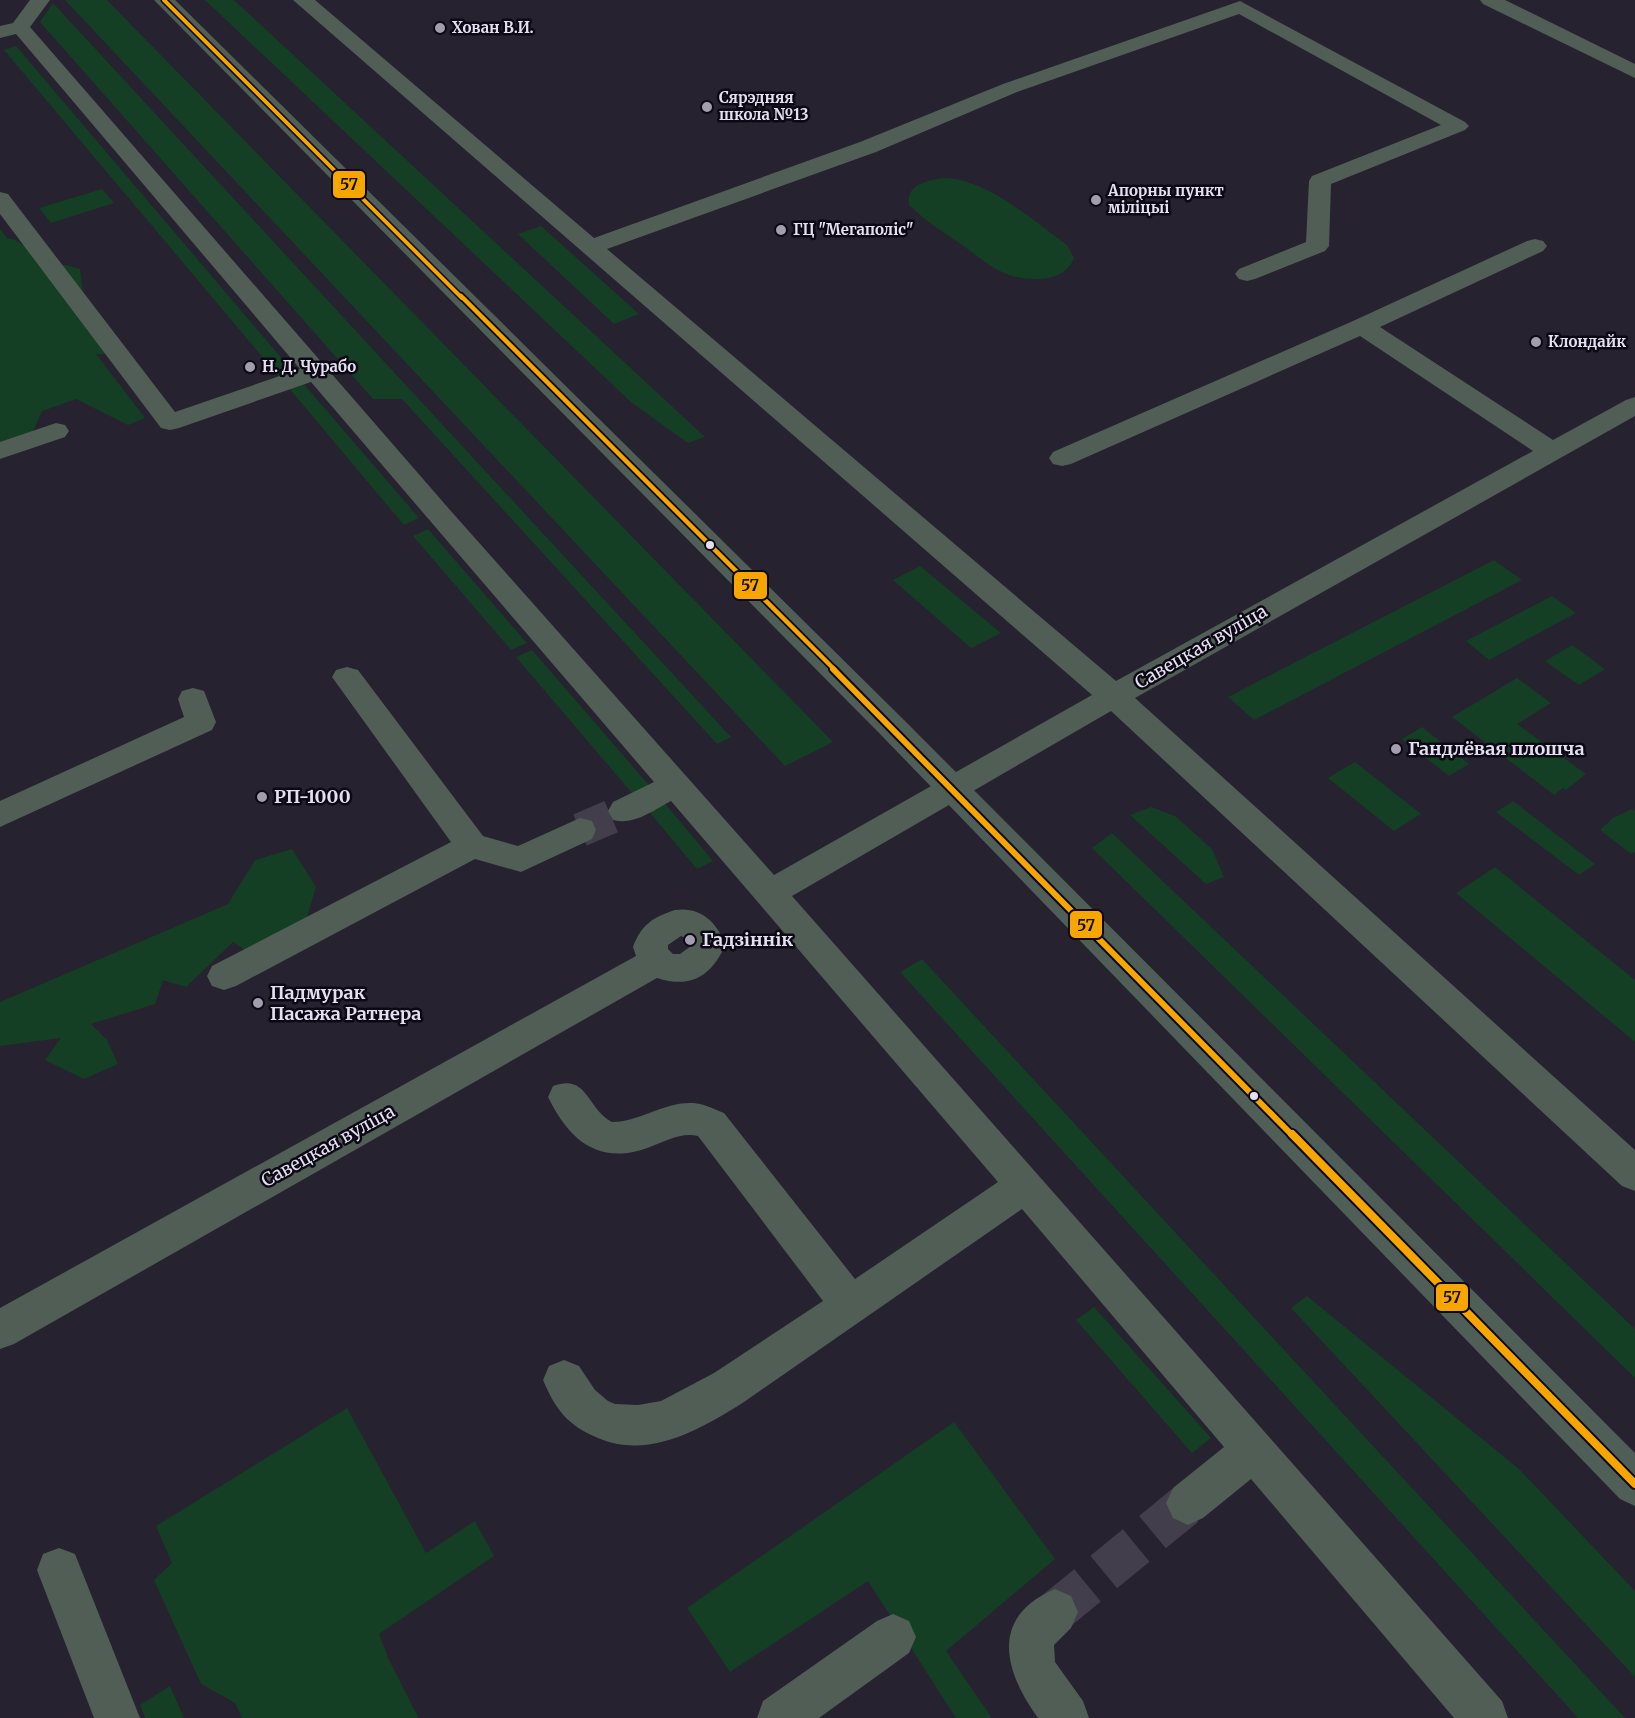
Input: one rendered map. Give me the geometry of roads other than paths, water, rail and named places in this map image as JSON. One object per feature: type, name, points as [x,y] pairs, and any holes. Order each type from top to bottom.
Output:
[{"type":"main road","points":[[164,0],[885,720],[1635,1484]]},
{"type":"street","points":[[40,0],[10,29],[316,372],[1025,1185],[1485,1718]]},
{"type":"street","points":[[303,0],[1068,659],[1114,696],[1635,1174]]},
{"type":"street","points":[[1490,0],[1635,72]]},
{"type":"street","points":[[591,247],[868,147],[1010,88],[1240,7],[1458,126],[1320,181],[1317,246],[1247,274]]},
{"type":"street","points":[[0,199],[170,422],[316,372]]},
{"type":"street","points":[[1062,458],[1362,326],[1535,246]]},
{"type":"street","points":[[1362,326],[1552,451]]},
{"type":"street","name":"Савецкая вуліца","points":[[770,893],[1114,696],[1635,405]]},
{"type":"street","points":[[0,451],[56,431]]},
{"type":"street","points":[[347,677],[471,846],[521,859],[580,830]]},
{"type":"street","points":[[0,815],[201,722],[194,699]]},
{"type":"street","points":[[624,811],[675,785]]},
{"type":"street","points":[[224,975],[471,846]]},
{"type":"street","name":"Савецкая вуліца","points":[[0,1330],[657,961],[651,947],[657,933],[663,928],[681,923],[698,927],[716,926]]},
{"type":"street","points":[[567,1097],[587,1124],[596,1132],[609,1138],[636,1135],[681,1118],[701,1119],[711,1124],[851,1305]]},
{"type":"street","points":[[564,1380],[576,1399],[592,1415],[615,1424],[638,1425],[660,1422],[703,1405],[1025,1185]]},
{"type":"street","points":[[1188,1503],[1253,1450]]},
{"type":"street","points":[[59,1570],[117,1718]]},
{"type":"street","points":[[1055,1612],[1036,1628],[1030,1648],[1031,1661],[1043,1685],[1066,1718]]},
{"type":"street","points":[[780,1718],[893,1637]]},
{"type":"tunnel","points":[[580,830],[624,811]]},
{"type":"tunnel","points":[[1055,1612],[1188,1503]]},
{"type":"place","name":"Хован В.И.","points":[[440,28]]},
{"type":"place","name":"Сярэдняя школа №13","points":[[707,107]]},
{"type":"place","name":"Апорны пункт міліцыі","points":[[1096,200]]},
{"type":"place","name":"ГЦ \"Мегаполіс\"","points":[[781,230]]},
{"type":"place","name":"Клондайк","points":[[1536,342]]},
{"type":"place","name":"Н. Д. Чурабо","points":[[250,367]]},
{"type":"place","name":"Гандлёвая плошча","points":[[1396,749]]},
{"type":"place","name":"РП-1000","points":[[262,797]]},
{"type":"place","name":"Гадзіннік","points":[[690,940]]},
{"type":"place","name":"Падмурак Пасажа Ратнера","points":[[258,1003]]}]
